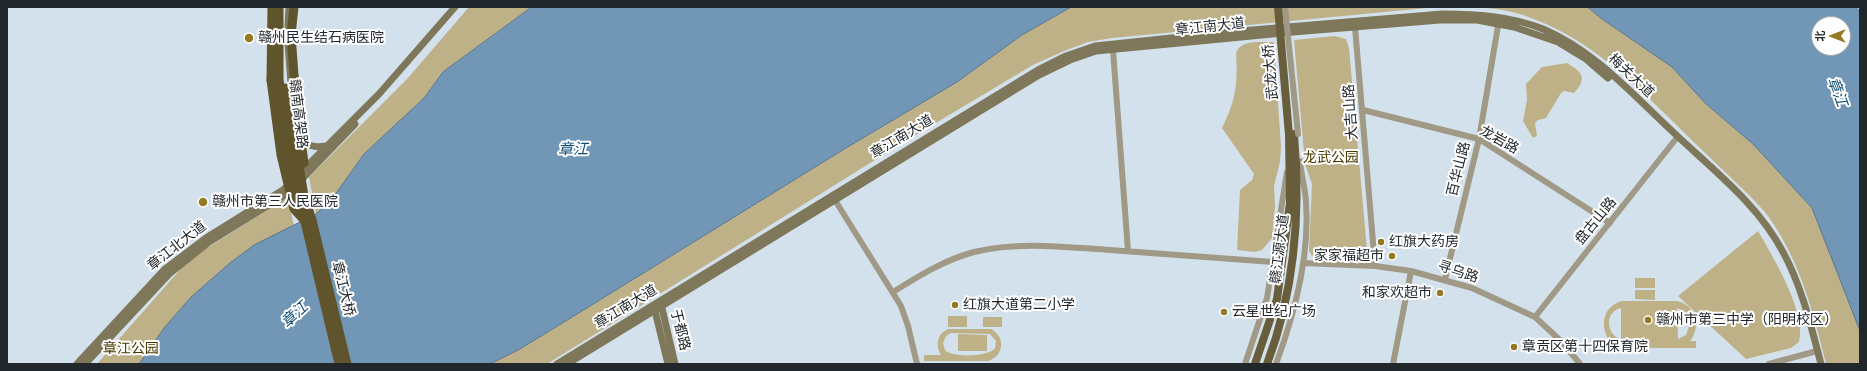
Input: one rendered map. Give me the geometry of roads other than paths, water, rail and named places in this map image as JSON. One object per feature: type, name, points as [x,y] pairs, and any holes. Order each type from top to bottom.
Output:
[{"type":"highway","points":[[272,7],[271,80],[281,155],[294,209],[308,221]]},
{"type":"highway","name":"赣南高架路","points":[[279,7],[279,80],[288,149],[308,221]]},
{"type":"highway","name":"赣南高架路","points":[[285,7],[285,80],[308,221]]},
{"type":"highway","points":[[294,7],[291,35],[308,221]]},
{"type":"highway","name":"章江大桥","points":[[308,221],[339,364]]},
{"type":"highway","name":"章江大桥","points":[[308,221],[347,364]]},
{"type":"main road","points":[[272,7],[275,18],[276,80],[285,154],[292,186]]},
{"type":"main road","points":[[289,7],[288,55],[303,174]]},
{"type":"main road","name":"章江北大道","points":[[85,364],[169,274],[209,242],[285,195],[326,146],[379,94],[454,7]]},
{"type":"main road","name":"章江北大道","points":[[303,174],[382,97],[460,7]]},
{"type":"main road","name":"武龙大桥","points":[[1278,7],[1292,134]]},
{"type":"main road","name":"武龙大桥","points":[[1284,7],[1292,134]]},
{"type":"main road","name":"梅关大道","points":[[1293,29],[1442,14],[1476,14],[1542,29],[1590,56],[1720,176],[1746,202],[1783,251],[1804,304],[1815,351],[1816,364]]},
{"type":"main road","name":"梅关大道","points":[[1293,29],[1355,27],[1440,20],[1499,20],[1544,36],[1564,45],[1586,59],[1675,140],[1744,205],[1770,237],[1791,277],[1815,351],[1821,364]]},
{"type":"main road","name":"章江南大道","points":[[833,198],[1039,75],[1086,54],[1293,29]]},
{"type":"main road","name":"章江南大道","points":[[567,364],[1038,70],[1084,49],[1205,34],[1293,29]]},
{"type":"main road","points":[[296,128],[308,144],[320,147],[326,146]]},
{"type":"main road","name":"赣江源大道","points":[[1255,364],[1277,299],[1290,202],[1292,134]]},
{"type":"main road","name":"赣江源大道","points":[[1267,364],[1286,300],[1294,259],[1298,204],[1292,134]]},
{"type":"main road","name":"章江北大道","points":[[76,364],[165,269],[206,238],[283,190],[292,186]]},
{"type":"main road","name":"章江南大道","points":[[557,364],[658,306]]},
{"type":"main road","name":"于都路","points":[[658,306],[668,364]]},
{"type":"main road","name":"于都路","points":[[658,306],[675,364]]},
{"type":"street","points":[[1274,7],[1292,134],[1306,200],[1303,263],[1297,300],[1276,364]]},
{"type":"street","name":"百华山路","points":[[1445,279],[1479,140],[1499,20]]},
{"type":"street","name":"大吉山路","points":[[1355,27],[1375,266]]},
{"type":"street","points":[[1113,50],[1128,251]]},
{"type":"street","name":"龙岩路","points":[[1363,110],[1479,140],[1610,223]]},
{"type":"street","points":[[1245,364],[1267,298],[1288,169],[1292,134]]},
{"type":"street","name":"盘古山路","points":[[1535,317],[1675,140]]},
{"type":"street","points":[[833,198],[893,292],[908,326],[917,364]]},
{"type":"street","points":[[893,292],[941,264],[982,251],[1032,246],[1128,251],[1272,262]]},
{"type":"street","name":"寻乌路","points":[[1303,263],[1375,266],[1411,271],[1445,279],[1472,288],[1535,317],[1562,342],[1580,364]]},
{"type":"street","points":[[1393,364],[1411,271]]},
{"type":"street","points":[[1769,364],[1815,351]]},
{"type":"water","name":"章江","points":[[532,7],[1071,7],[1022,35],[957,82],[846,148],[520,349],[490,364],[139,364],[164,328],[191,297],[230,263],[254,245],[316,214],[332,199],[364,154],[424,98],[443,72]]},
{"type":"water","name":"章江","points":[[1588,7],[1856,7],[1860,12],[1860,331],[1812,208],[1753,144],[1705,103],[1672,67],[1602,19]]},
{"type":"place","name":"赣州民生结石病医院","points":[[249,38]]},
{"type":"place","name":"赣州市第三人民医院","points":[[203,202]]},
{"type":"place","name":"红旗大药房","points":[[1381,242]]},
{"type":"place","name":"家家福超市","points":[[1392,256]]},
{"type":"place","name":"和家欢超市","points":[[1440,293]]},
{"type":"place","name":"红旗大道第二小学","points":[[955,305]]},
{"type":"place","name":"云星世纪广场","points":[[1224,312]]},
{"type":"place","name":"赣州市第三中学（阳明校区）","points":[[1648,320]]},
{"type":"place","name":"章贡区第十四保育院","points":[[1514,347]]},
{"type":"park label","name":"龙武公园","points":[[1331,158]]},
{"type":"park label","name":"章江公园","points":[[131,349]]}]
